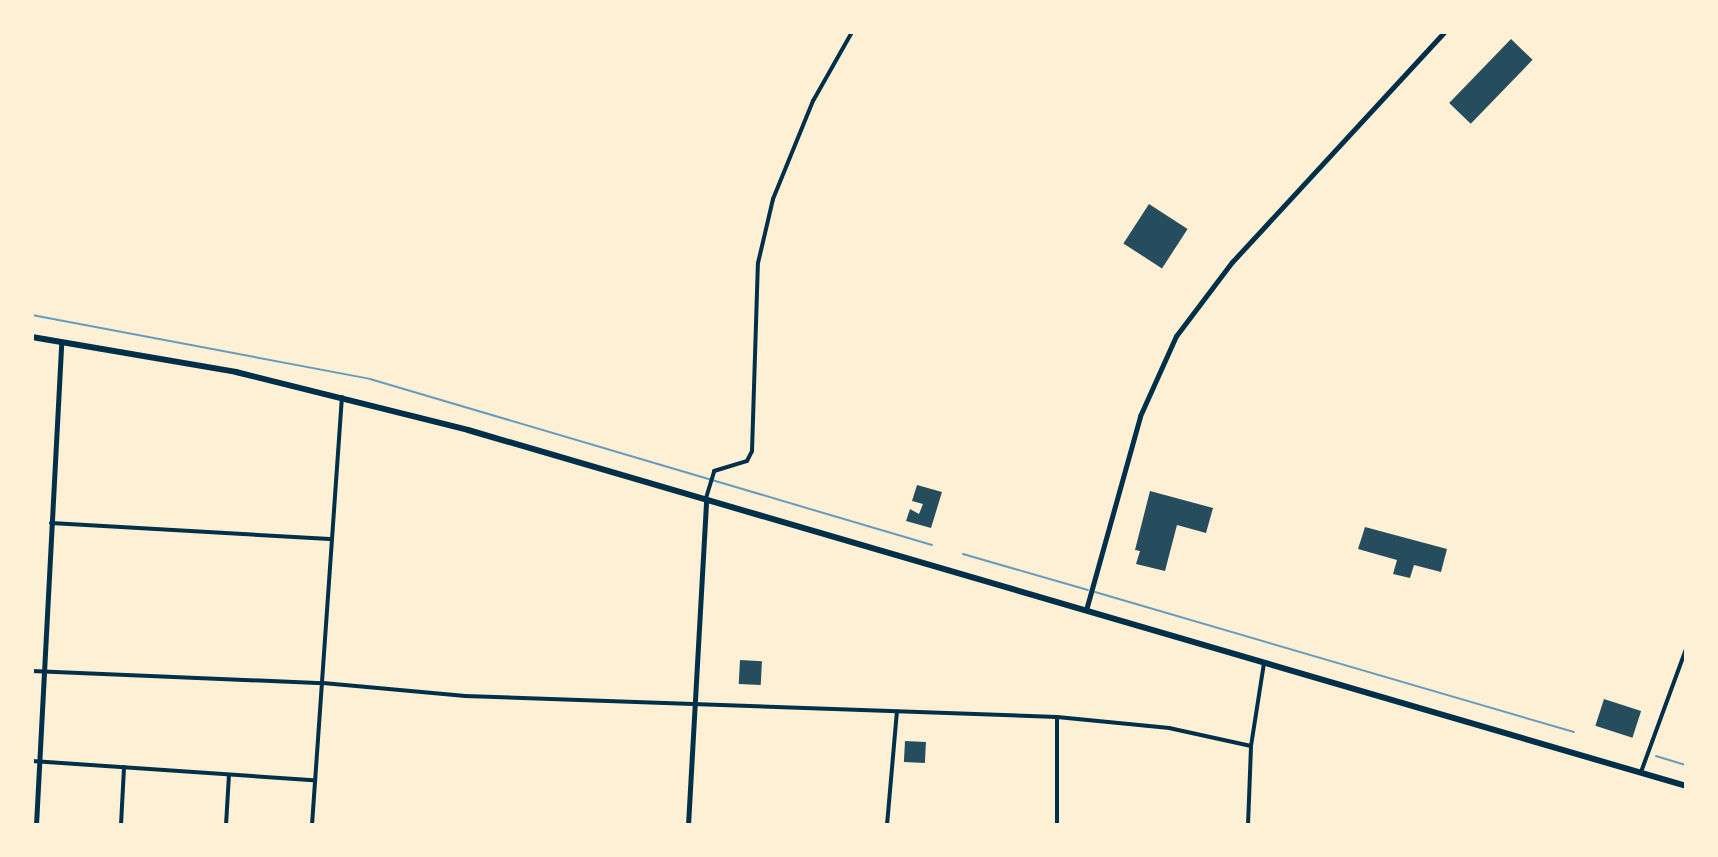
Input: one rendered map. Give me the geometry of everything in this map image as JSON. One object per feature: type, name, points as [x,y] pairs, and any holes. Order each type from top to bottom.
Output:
[{"type":"main road","points":[[32,337],[236,372],[342,397],[706,498],[1686,786]]},
{"type":"street","points":[[688,825],[708,487],[711,476],[722,466],[747,461],[752,451],[758,263],[773,199],[819,89],[852,32]]},
{"type":"street","points":[[1086,610],[1140,416],[1176,336],[1232,262],[1444,32]]},
{"type":"street","points":[[36,825],[61,342]]},
{"type":"street","points":[[312,825],[342,397]]},
{"type":"street","points":[[51,523],[330,539]]},
{"type":"street","points":[[1641,772],[1686,649]]},
{"type":"street","points":[[1248,825],[1251,746],[1264,663]]},
{"type":"street","points":[[32,671],[323,683],[465,696],[1057,717],[1169,728],[1251,746]]},
{"type":"street","points":[[887,825],[897,711]]},
{"type":"street","points":[[1057,717],[1057,825]]},
{"type":"street","points":[[32,761],[314,780]]},
{"type":"street","points":[[121,825],[124,767]]},
{"type":"street","points":[[226,825],[229,775]]},
{"type":"building","points":[[1511,39],[1533,60],[1471,124],[1449,103]]},
{"type":"building","points":[[1149,204],[1188,229],[1162,268],[1123,243]]},
{"type":"building","points":[[917,485],[942,492],[931,528],[906,521],[910,509],[919,514],[923,504],[912,501]]},
{"type":"building","points":[[1150,491],[1213,508],[1206,533],[1177,525],[1165,571],[1136,564],[1140,551],[1135,550]]},
{"type":"building","points":[[1365,527],[1447,549],[1441,572],[1414,565],[1410,578],[1393,574],[1397,560],[1358,549]]},
{"type":"building","points":[[740,660],[762,661],[761,685],[739,684]]},
{"type":"building","points":[[1604,699],[1641,711],[1632,738],[1595,726]]},
{"type":"building","points":[[905,741],[926,742],[925,763],[904,762]]},
{"type":"waterway","points":[[32,315],[370,379],[932,545]]},
{"type":"waterway","points":[[963,554],[1088,590]]},
{"type":"waterway","points":[[1095,592],[1574,732]]},
{"type":"waterway","points":[[1656,756],[1686,765]]}]
